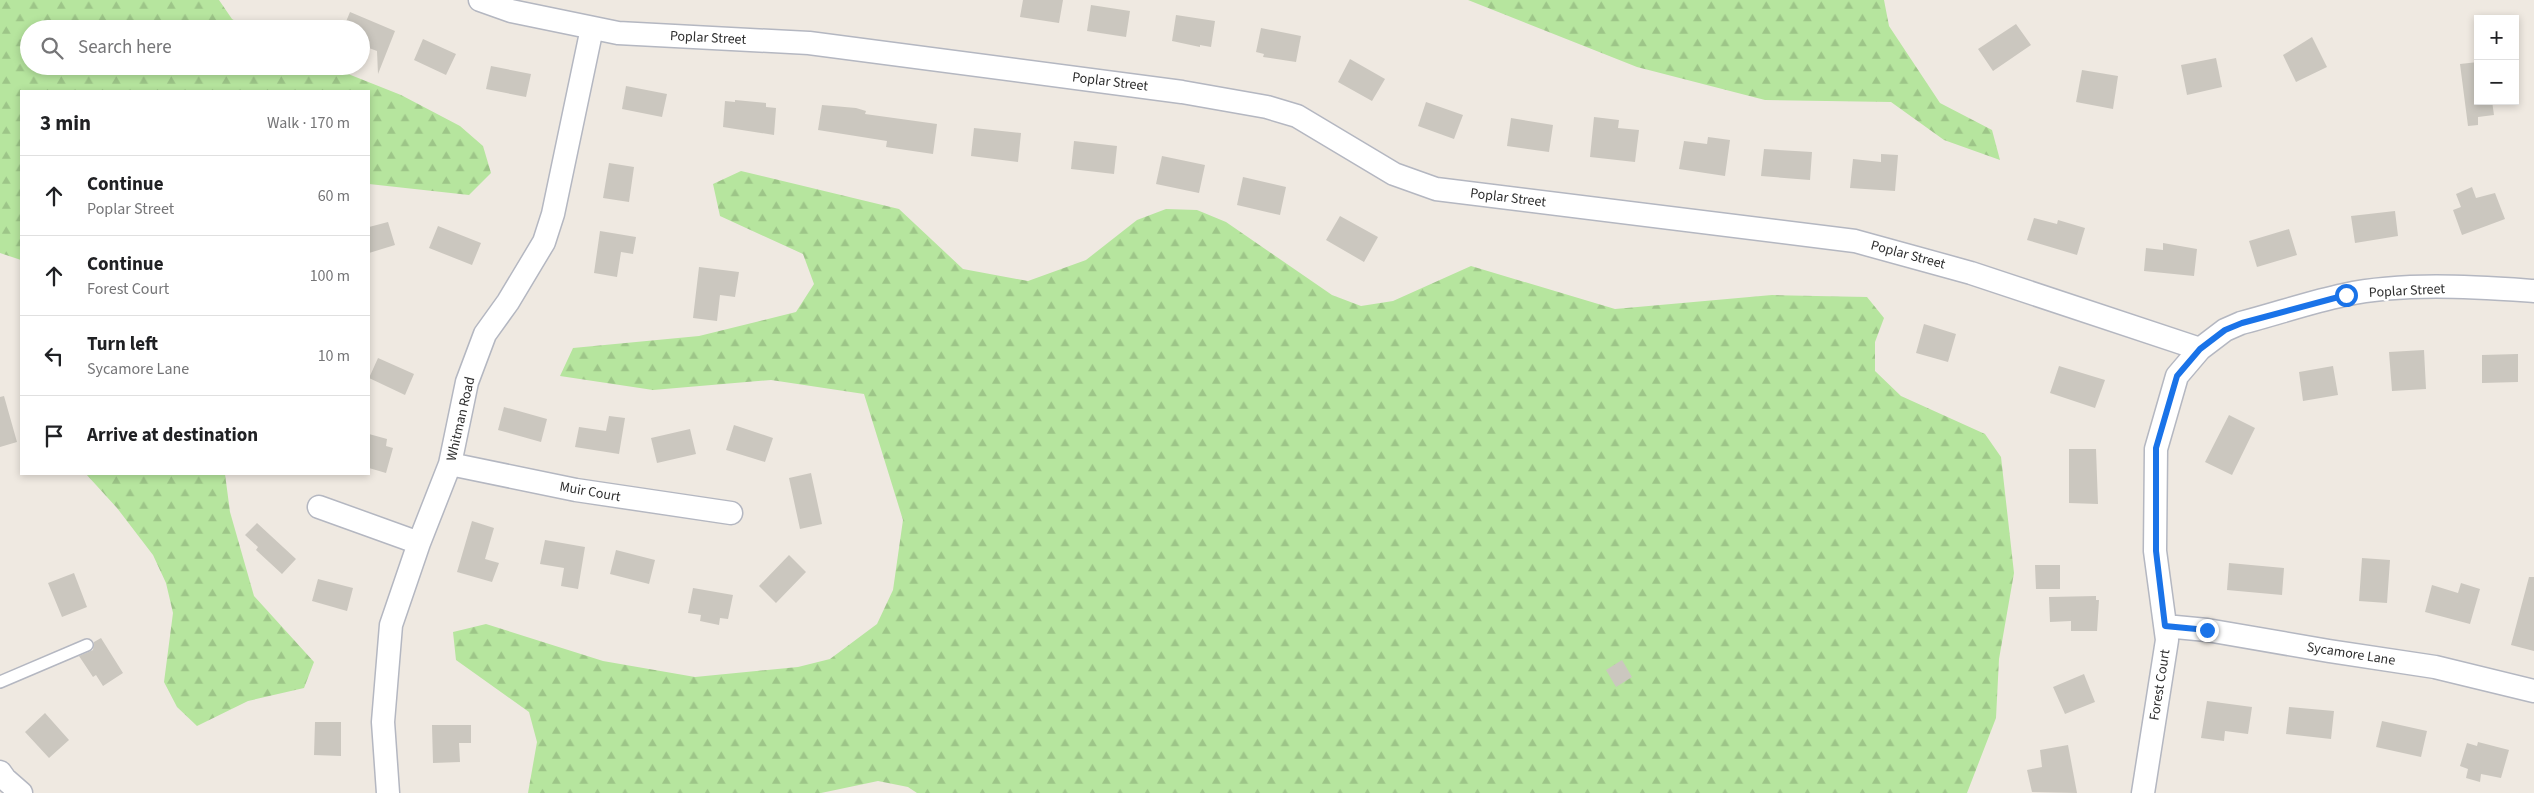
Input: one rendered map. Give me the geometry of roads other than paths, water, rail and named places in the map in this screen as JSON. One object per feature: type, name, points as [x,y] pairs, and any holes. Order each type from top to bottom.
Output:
[{"type":"street","name":"Poplar Street","points":[[480,0],[511,11],[618,33],[810,43],[1182,92],[1267,107],[1297,116],[1394,174],[1436,189],[1854,241],[1971,273],[2200,349],[2225,330],[2242,323],[2346,295],[2404,289],[2486,288],[2534,290]]},
{"type":"street","name":"Whitman Road","points":[[388,793],[383,722],[391,625],[419,543],[450,464],[467,382],[486,334],[508,302],[544,242],[553,214],[592,28]]},
{"type":"street","name":"Forest Court","points":[[2143,793],[2167,640],[2156,551],[2156,448],[2177,376],[2200,349]]},
{"type":"street","name":"Muir Court","points":[[450,464],[576,490],[731,514]]},
{"type":"street","points":[[320,507],[419,543]]},
{"type":"street","name":"Sycamore Lane","points":[[2165,626],[2207,630],[2435,667],[2534,691]]},
{"type":"street","points":[[0,772],[21,793]]},
{"type":"lane","points":[[0,682],[87,645]]}]
